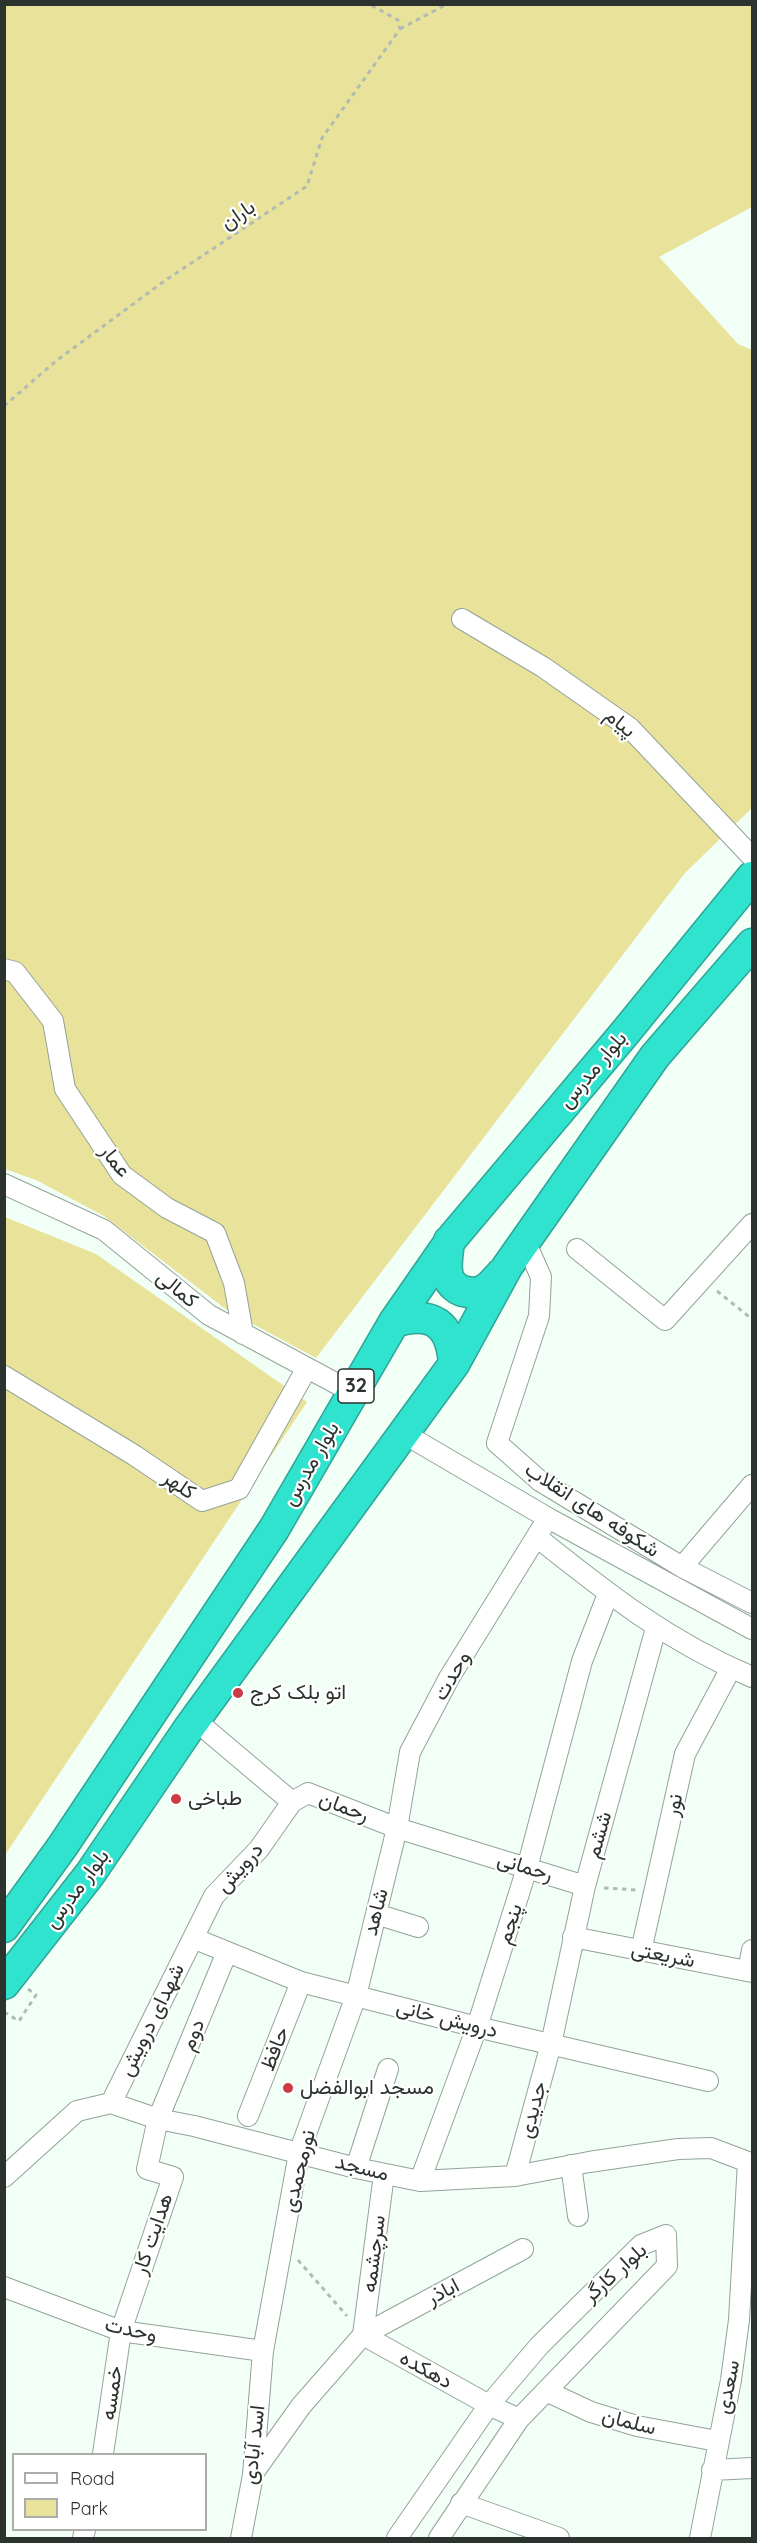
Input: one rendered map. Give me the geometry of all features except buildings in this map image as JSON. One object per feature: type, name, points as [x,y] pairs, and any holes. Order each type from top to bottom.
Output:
[{"type":"highway","name":"بلوار مدرس","points":[[4,1927],[62,1847],[274,1528],[394,1322],[450,1241],[753,877]]},
{"type":"highway","name":"بلوار مدرس","points":[[4,1984],[90,1874],[195,1720],[454,1364],[525,1240],[655,1056],[753,944]]},
{"type":"highway","points":[[450,1241],[447,1263],[449,1280],[459,1290],[475,1295],[487,1289],[507,1268]]},
{"type":"highway","points":[[394,1322],[411,1316],[425,1316],[442,1326],[452,1346],[454,1364]]},
{"type":"street","name":"پیام","points":[[462,619],[543,667],[630,728],[753,857]]},
{"type":"street","name":"عمار","points":[[4,969],[15,972],[53,1021],[65,1089],[122,1175],[168,1208],[215,1233],[234,1283],[243,1334]]},
{"type":"street","name":"کمالی","points":[[4,1184],[104,1230],[210,1315],[352,1392]]},
{"type":"street","points":[[577,1250],[664,1320],[753,1224]]},
{"type":"street","name":"شکوفه های انقلاب","points":[[525,1240],[541,1277],[539,1316],[497,1443],[540,1480],[682,1567],[753,1603]]},
{"type":"street","name":"کلهر","points":[[4,1376],[134,1455],[202,1501],[239,1490],[307,1368]]},
{"type":"street","name":"شکوفه های انقلاب","points":[[403,1433],[548,1518],[753,1629]]},
{"type":"street","points":[[682,1567],[753,1485]]},
{"type":"street","name":"شکوفه های انقلاب","points":[[538,1538],[548,1518]]},
{"type":"street","points":[[538,1538],[608,1594],[656,1628],[704,1656],[753,1677]]},
{"type":"street","name":"وحدت","points":[[398,1828],[410,1752],[449,1678],[538,1538]]},
{"type":"street","name":"پنجم","points":[[420,2181],[477,2027],[528,1868],[582,1661],[608,1594]]},
{"type":"street","name":"ششم","points":[[551,2044],[585,1886],[656,1628]]},
{"type":"street","name":"نور","points":[[641,1951],[685,1754],[731,1668]]},
{"type":"street","points":[[195,1720],[292,1802]]},
{"type":"street","name":"رحمان","points":[[292,1802],[308,1793],[398,1828]]},
{"type":"street","name":"درویش","points":[[193,1938],[214,1896],[258,1849],[292,1802]]},
{"type":"street","name":"رحمانی","points":[[398,1828],[585,1886]]},
{"type":"street","name":"شاهد","points":[[356,1996],[398,1828]]},
{"type":"street","points":[[376,1914],[418,1927]]},
{"type":"street","name":"شریعتی","points":[[573,1937],[750,1972]]},
{"type":"street","name":"درویش خانی","points":[[193,1938],[301,1982],[477,2027],[708,2081]]},
{"type":"street","name":"شهدای درویش","points":[[111,2103],[193,1938]]},
{"type":"street","points":[[750,1972],[753,1950]]},
{"type":"street","name":"دوم","points":[[158,2119],[227,1952]]},
{"type":"street","name":"حافظ","points":[[248,2116],[301,1982]]},
{"type":"street","name":"نورمحمدی","points":[[263,2351],[299,2153],[356,1996]]},
{"type":"street","name":"جدیدی","points":[[515,2176],[551,2044]]},
{"type":"street","points":[[356,2168],[388,2069]]},
{"type":"street","points":[[4,2176],[77,2111],[111,2103]]},
{"type":"street","name":"مسجد","points":[[111,2103],[158,2119],[356,2168],[420,2181],[515,2176],[678,2149],[711,2148],[748,2162]]},
{"type":"street","name":"هدایت کار","points":[[121,2331],[173,2176],[147,2169],[158,2119]]},
{"type":"street","name":"سعدی","points":[[700,2538],[717,2441],[731,2380],[739,2320],[748,2222],[748,2162]]},
{"type":"street","points":[[571,2165],[578,2216]]},
{"type":"street","name":"سرچشمه","points":[[363,2335],[384,2174]]},
{"type":"street","name":"بلوار کارگر","points":[[397,2538],[489,2405],[539,2346],[641,2245],[666,2235],[667,2266],[519,2419],[439,2538]]},
{"type":"street","name":"اباذر","points":[[363,2335],[523,2249]]},
{"type":"street","name":"وحدت","points":[[4,2287],[121,2331],[263,2351]]},
{"type":"street","name":"خمسه","points":[[102,2453],[121,2331]]},
{"type":"street","points":[[253,2475],[301,2406],[363,2335]]},
{"type":"street","name":"دهکده","points":[[363,2335],[489,2405],[519,2419]]},
{"type":"street","name":"اسد آبادی","points":[[241,2538],[253,2475],[263,2351]]},
{"type":"street","name":"سلمان","points":[[546,2391],[591,2412],[637,2426],[717,2441]]},
{"type":"street","points":[[712,2470],[753,2468]]},
{"type":"street","points":[[461,2503],[554,2538]]},
{"type":"path","points":[[369,4],[398,20],[400,29],[447,4]]},
{"type":"path","name":"باران","points":[[4,406],[56,361],[163,282],[307,186],[322,138],[400,29]]},
{"type":"path","points":[[702,1278],[753,1319]]},
{"type":"path","points":[[585,1886],[655,1892]]},
{"type":"path","points":[[4,2012],[19,2021],[36,1995]]},
{"type":"path","points":[[283,2243],[363,2335]]},
{"type":"green space","points":[[5,5],[752,5],[752,207],[659,257],[738,344],[752,350],[752,808],[685,873],[316,1358],[227,1310],[104,1216],[36,1180],[5,1169]]},
{"type":"green space","points":[[5,1217],[96,1254],[307,1402],[5,1855]]},
{"type":"place","name":"اتو بلک کرج","points":[[238,1693]]},
{"type":"place","name":"طباخی","points":[[176,1799]]},
{"type":"place","name":"مسجد ابوالفضل","points":[[288,2088]]}]
